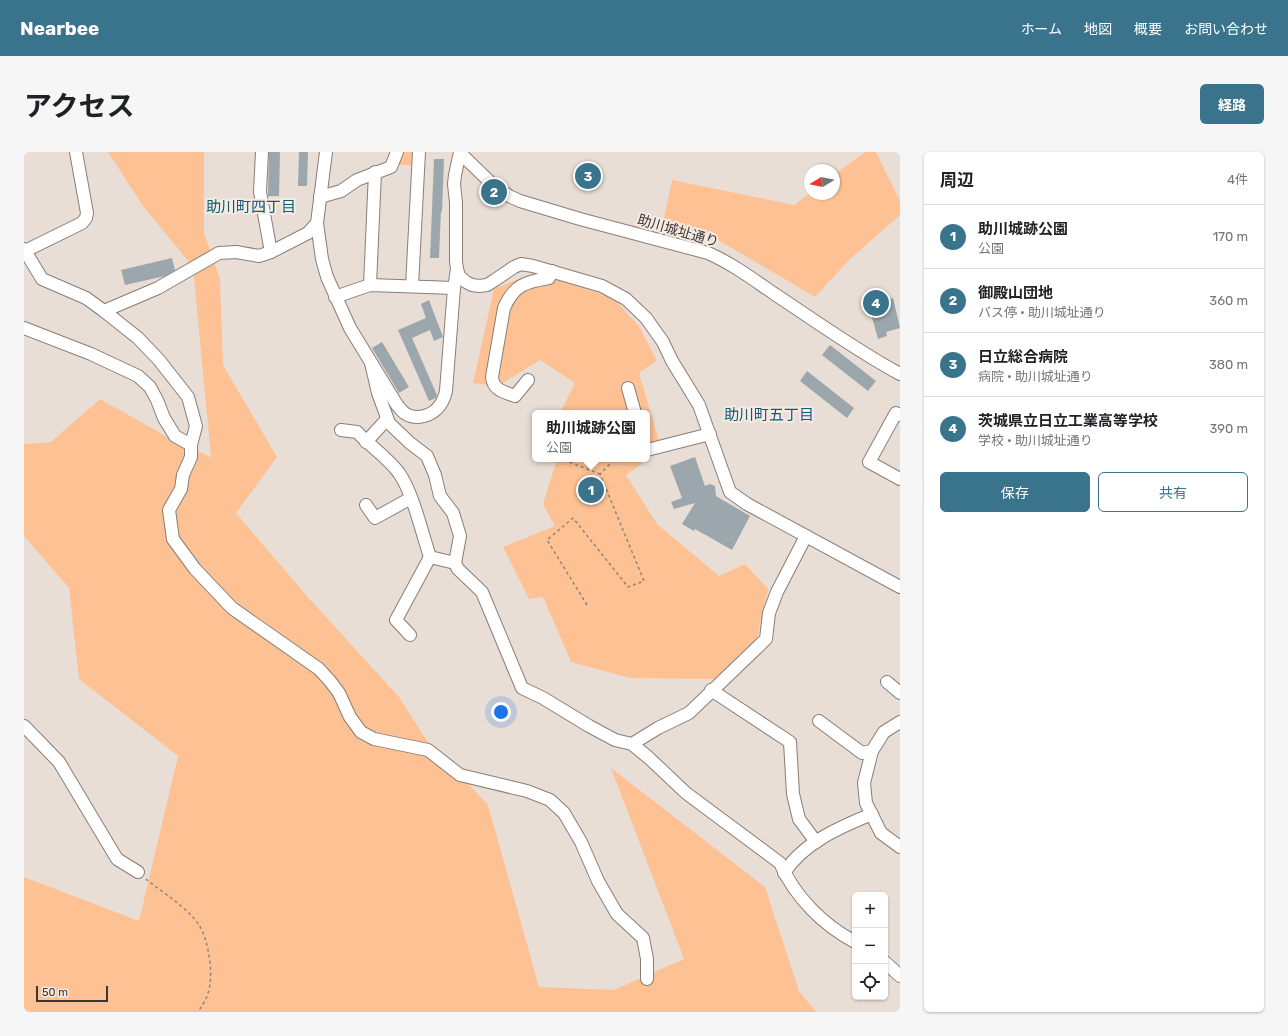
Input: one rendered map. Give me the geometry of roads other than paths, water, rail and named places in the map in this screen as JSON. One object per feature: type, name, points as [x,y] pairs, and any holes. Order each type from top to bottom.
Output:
[{"type":"street","points":[[76,152],[87,213],[86,218],[82,223],[24,250],[42,279],[86,298],[138,338],[159,360],[188,397],[196,426],[191,445],[191,457],[183,475],[181,489],[169,510],[173,539],[195,569],[232,608],[319,669],[339,693],[350,717],[361,732],[374,739],[428,750],[460,775],[527,791],[550,800],[564,814],[581,842],[598,881],[617,914],[643,938],[648,979]]},
{"type":"street","points":[[262,152],[260,192],[271,252]]},
{"type":"street","points":[[326,152],[317,224],[322,259],[327,277],[350,328],[397,405],[405,414],[414,417],[432,413],[439,408],[444,400],[446,391],[454,288],[457,269],[456,203],[454,184],[459,152]]},
{"type":"street","points":[[320,197],[341,191],[357,180],[391,167],[396,152]]},
{"type":"street","points":[[412,286],[419,152]]},
{"type":"street","name":"助川城址通り","points":[[459,152],[490,182],[509,196],[520,201],[566,215],[708,253],[720,259],[742,272],[861,352],[900,374]]},
{"type":"street","points":[[370,285],[375,172]]},
{"type":"street","points":[[104,311],[158,288],[220,253],[236,252],[259,256],[271,252],[308,233],[317,224]]},
{"type":"street","points":[[457,269],[459,276],[466,282],[479,286],[495,280],[521,264],[533,266],[602,286],[626,299],[646,318],[663,342],[672,361],[699,405],[730,492],[747,504],[900,587]]},
{"type":"street","points":[[528,380],[515,396],[497,389],[493,383],[492,377],[504,308],[507,300],[520,286],[524,283],[548,278],[552,271]]},
{"type":"street","points":[[335,297],[370,285],[454,288]]},
{"type":"street","points":[[24,328],[91,354],[138,376],[150,387],[164,418],[175,436],[191,445]]},
{"type":"street","points":[[371,363],[378,393],[389,424],[427,456],[435,475],[440,496],[453,513],[460,536],[455,563],[458,569],[482,592],[522,688],[543,698],[615,740],[632,744],[686,793],[780,863],[784,874],[809,908],[852,940]]},
{"type":"street","points":[[628,388],[634,410]]},
{"type":"street","points":[[900,415],[896,413],[869,462],[900,479]]},
{"type":"street","points":[[366,442],[387,419]]},
{"type":"street","points":[[341,430],[357,432],[366,442],[384,455],[399,474],[411,498],[430,557],[396,620],[410,635]]},
{"type":"street","points":[[650,449],[710,434]]},
{"type":"street","points":[[366,505],[375,518],[411,498]]},
{"type":"street","points":[[632,744],[658,728],[689,713],[711,690],[766,639],[769,613],[777,592],[806,536]]},
{"type":"street","points":[[430,557],[455,563]]},
{"type":"street","points":[[887,682],[900,693]]},
{"type":"street","points":[[711,690],[790,742],[793,794],[799,819],[816,842]]},
{"type":"street","points":[[819,721],[862,753],[872,751]]},
{"type":"street","points":[[900,722],[884,732],[872,751],[864,783],[866,803],[881,833],[900,847]]},
{"type":"street","points":[[24,726],[59,762],[117,859],[138,872]]},
{"type":"street","points":[[784,874],[791,863],[816,842],[857,820],[872,814]]},
{"type":"street","points":[[887,964],[900,976]]},
{"type":"place","name":"日立総合病院","points":[[588,176]]},
{"type":"place","name":"御殿山団地","points":[[494,192]]},
{"type":"place","name":"茨城県立日立工業高等学校","points":[[876,303]]},
{"type":"place","name":"助川城跡公園","points":[[591,490]]},
{"type":"district","name":"助川町四丁目","points":[[251,207]]},
{"type":"district","name":"助川町五丁目","points":[[769,415]]}]
